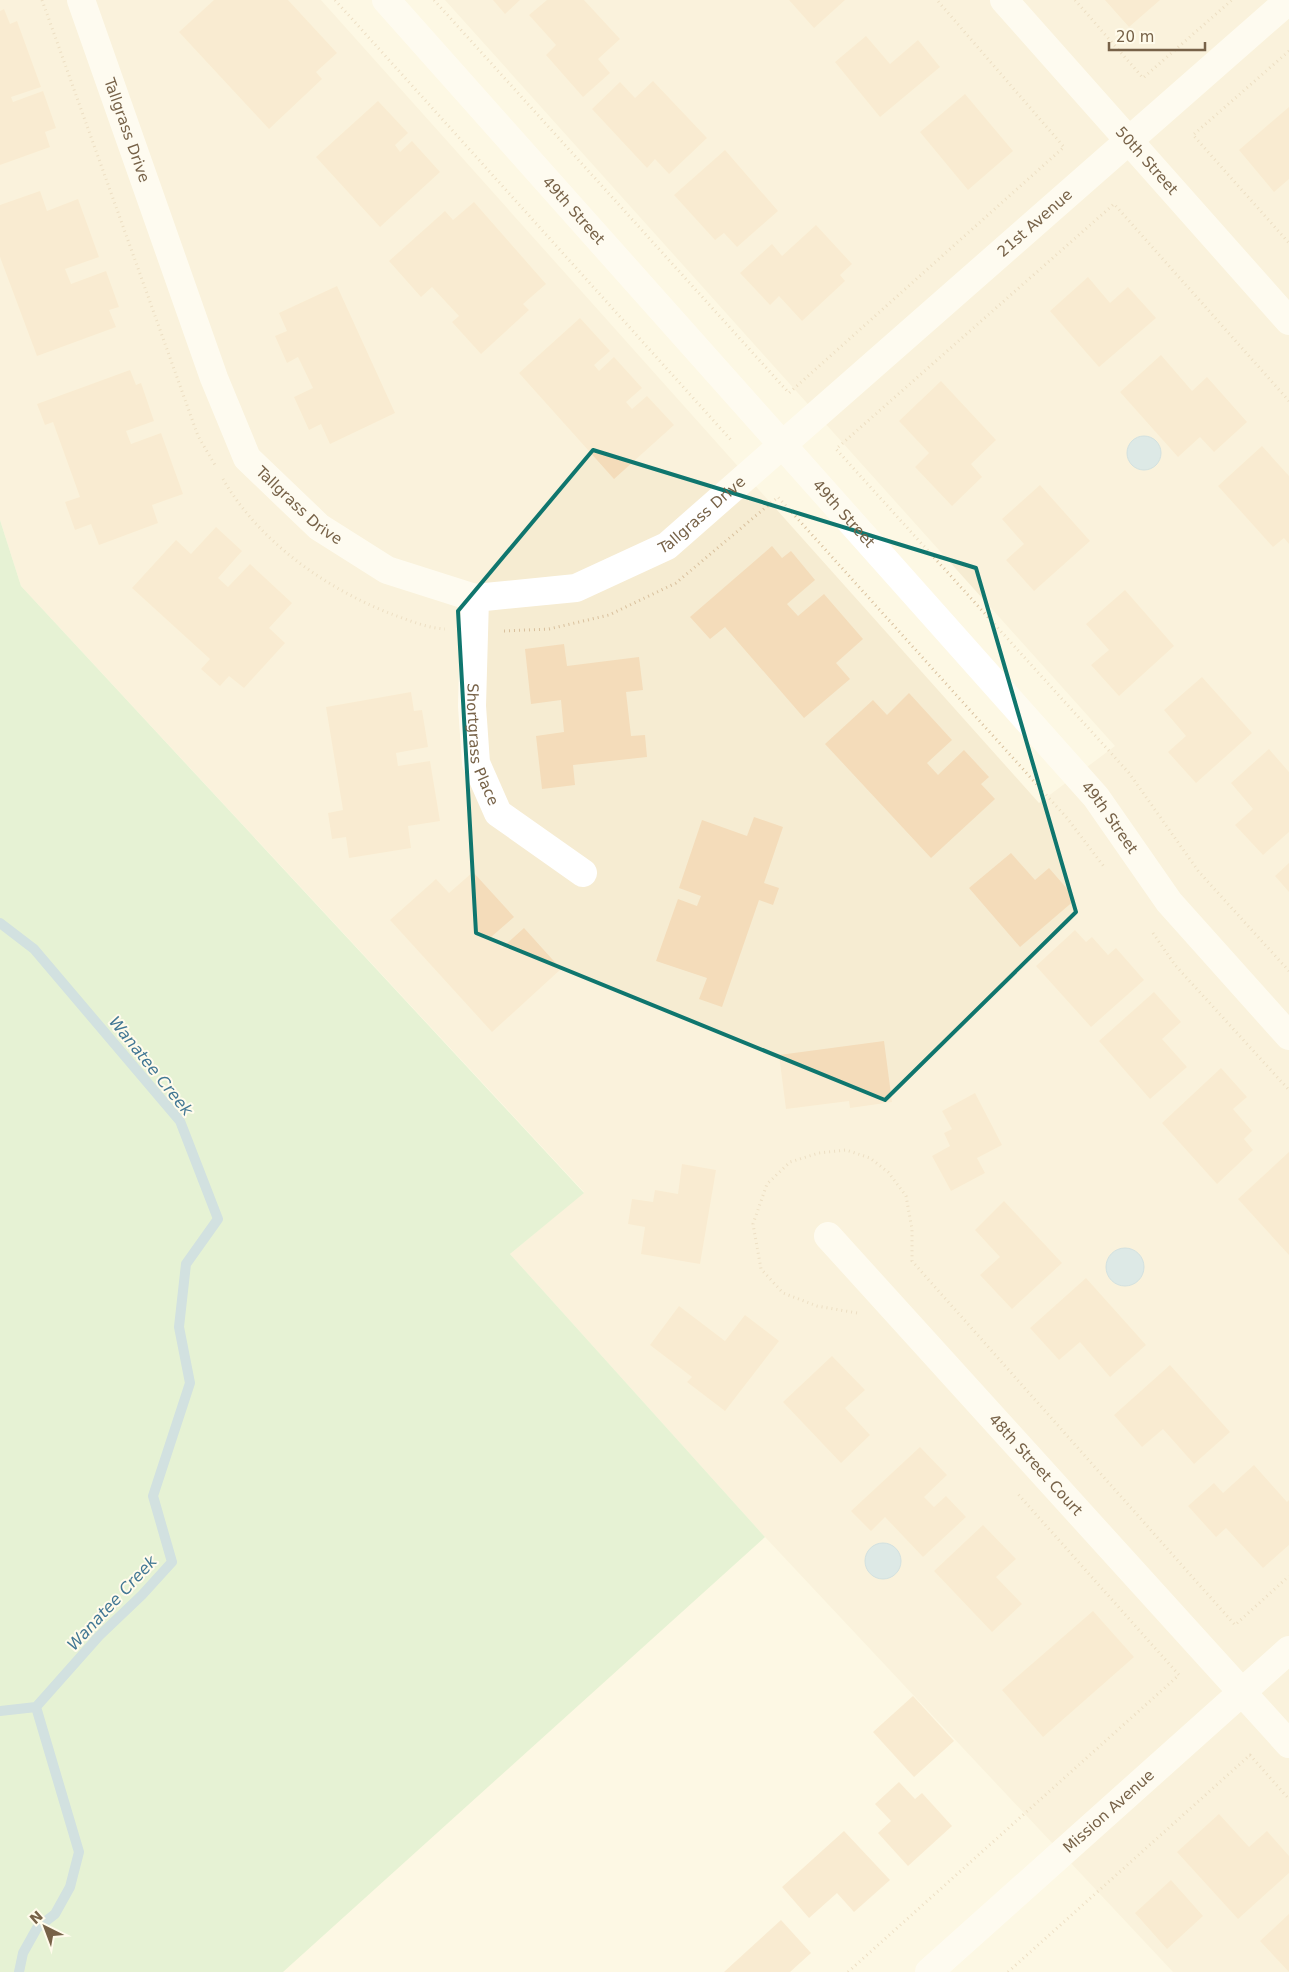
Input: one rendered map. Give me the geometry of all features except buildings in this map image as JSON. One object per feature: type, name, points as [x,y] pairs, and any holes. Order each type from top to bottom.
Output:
[{"type":"street","name":"Tallgrass Drive","points":[[81,0],[214,378],[247,458],[319,527],[387,570],[475,598],[576,588],[667,546],[781,445]]},
{"type":"street","name":"49th Street","points":[[386,0],[1096,797],[1169,902],[1289,1036]]},
{"type":"street","name":"50th Street","points":[[1004,0],[1289,321]]},
{"type":"street","name":"21st Avenue","points":[[781,445],[1289,0]]},
{"type":"street","name":"Shortgrass Place","points":[[475,598],[472,706],[476,763],[498,813],[584,873]]},
{"type":"street","name":"48th Street Court","points":[[828,1236],[1289,1744]]},
{"type":"street","name":"Mission Avenue","points":[[929,1972],[1289,1650]]},
{"type":"path","points":[[335,0],[731,440]]},
{"type":"path","points":[[434,0],[789,392],[1064,148],[937,0]]},
{"type":"path","points":[[1075,0],[1143,78],[1232,0]]},
{"type":"path","points":[[1289,51],[1193,135],[1289,244]]},
{"type":"path","points":[[1289,402],[1114,204],[836,449],[1129,773],[1199,872],[1289,971]]},
{"type":"path","points":[[863,1320],[856,1313],[817,1306],[783,1293],[761,1269],[753,1224],[767,1184],[790,1162],[819,1153],[846,1150],[870,1158],[888,1172],[906,1196],[912,1229],[912,1261],[1235,1625],[1289,1576]]},
{"type":"path","points":[[848,1972],[1179,1675],[1014,1490]]},
{"type":"path","points":[[1008,1972],[1250,1755],[1289,1799]]},
{"type":"highlighted area","points":[[593,450],[976,568],[1076,912],[885,1100],[476,933],[458,611]]},
{"type":"shaded area","points":[[0,0],[321,0],[1039,803],[1115,746],[445,0],[1289,0],[1289,1972],[1173,1972],[765,1537],[510,1254],[584,1192],[21,586],[0,520]]},
{"type":"green space","points":[[0,520],[21,586],[584,1193],[510,1254],[765,1537],[283,1972],[0,1972]]},
{"type":"water","points":[[1144,436],[1151,437],[1156,441],[1160,446],[1160,460],[1156,465],[1151,469],[1144,470],[1137,469],[1132,465],[1128,460],[1127,453],[1128,446],[1132,441],[1137,437]]},
{"type":"water","points":[[1125,1248],[1138,1254],[1144,1267],[1138,1280],[1125,1286],[1112,1280],[1106,1267],[1112,1254]]},
{"type":"water","points":[[883,1543],[895,1549],[901,1561],[895,1573],[883,1579],[871,1573],[865,1561],[871,1549]]},
{"type":"waterway","name":"Wanatee Creek","points":[[0,923],[34,949],[180,1121],[218,1219],[186,1264],[179,1327],[190,1383],[153,1496],[172,1562],[142,1595],[99,1636],[36,1707],[79,1852],[70,1887],[55,1914],[37,1928],[23,1953],[19,1972]]},
{"type":"waterway","points":[[0,1711],[36,1707]]}]
